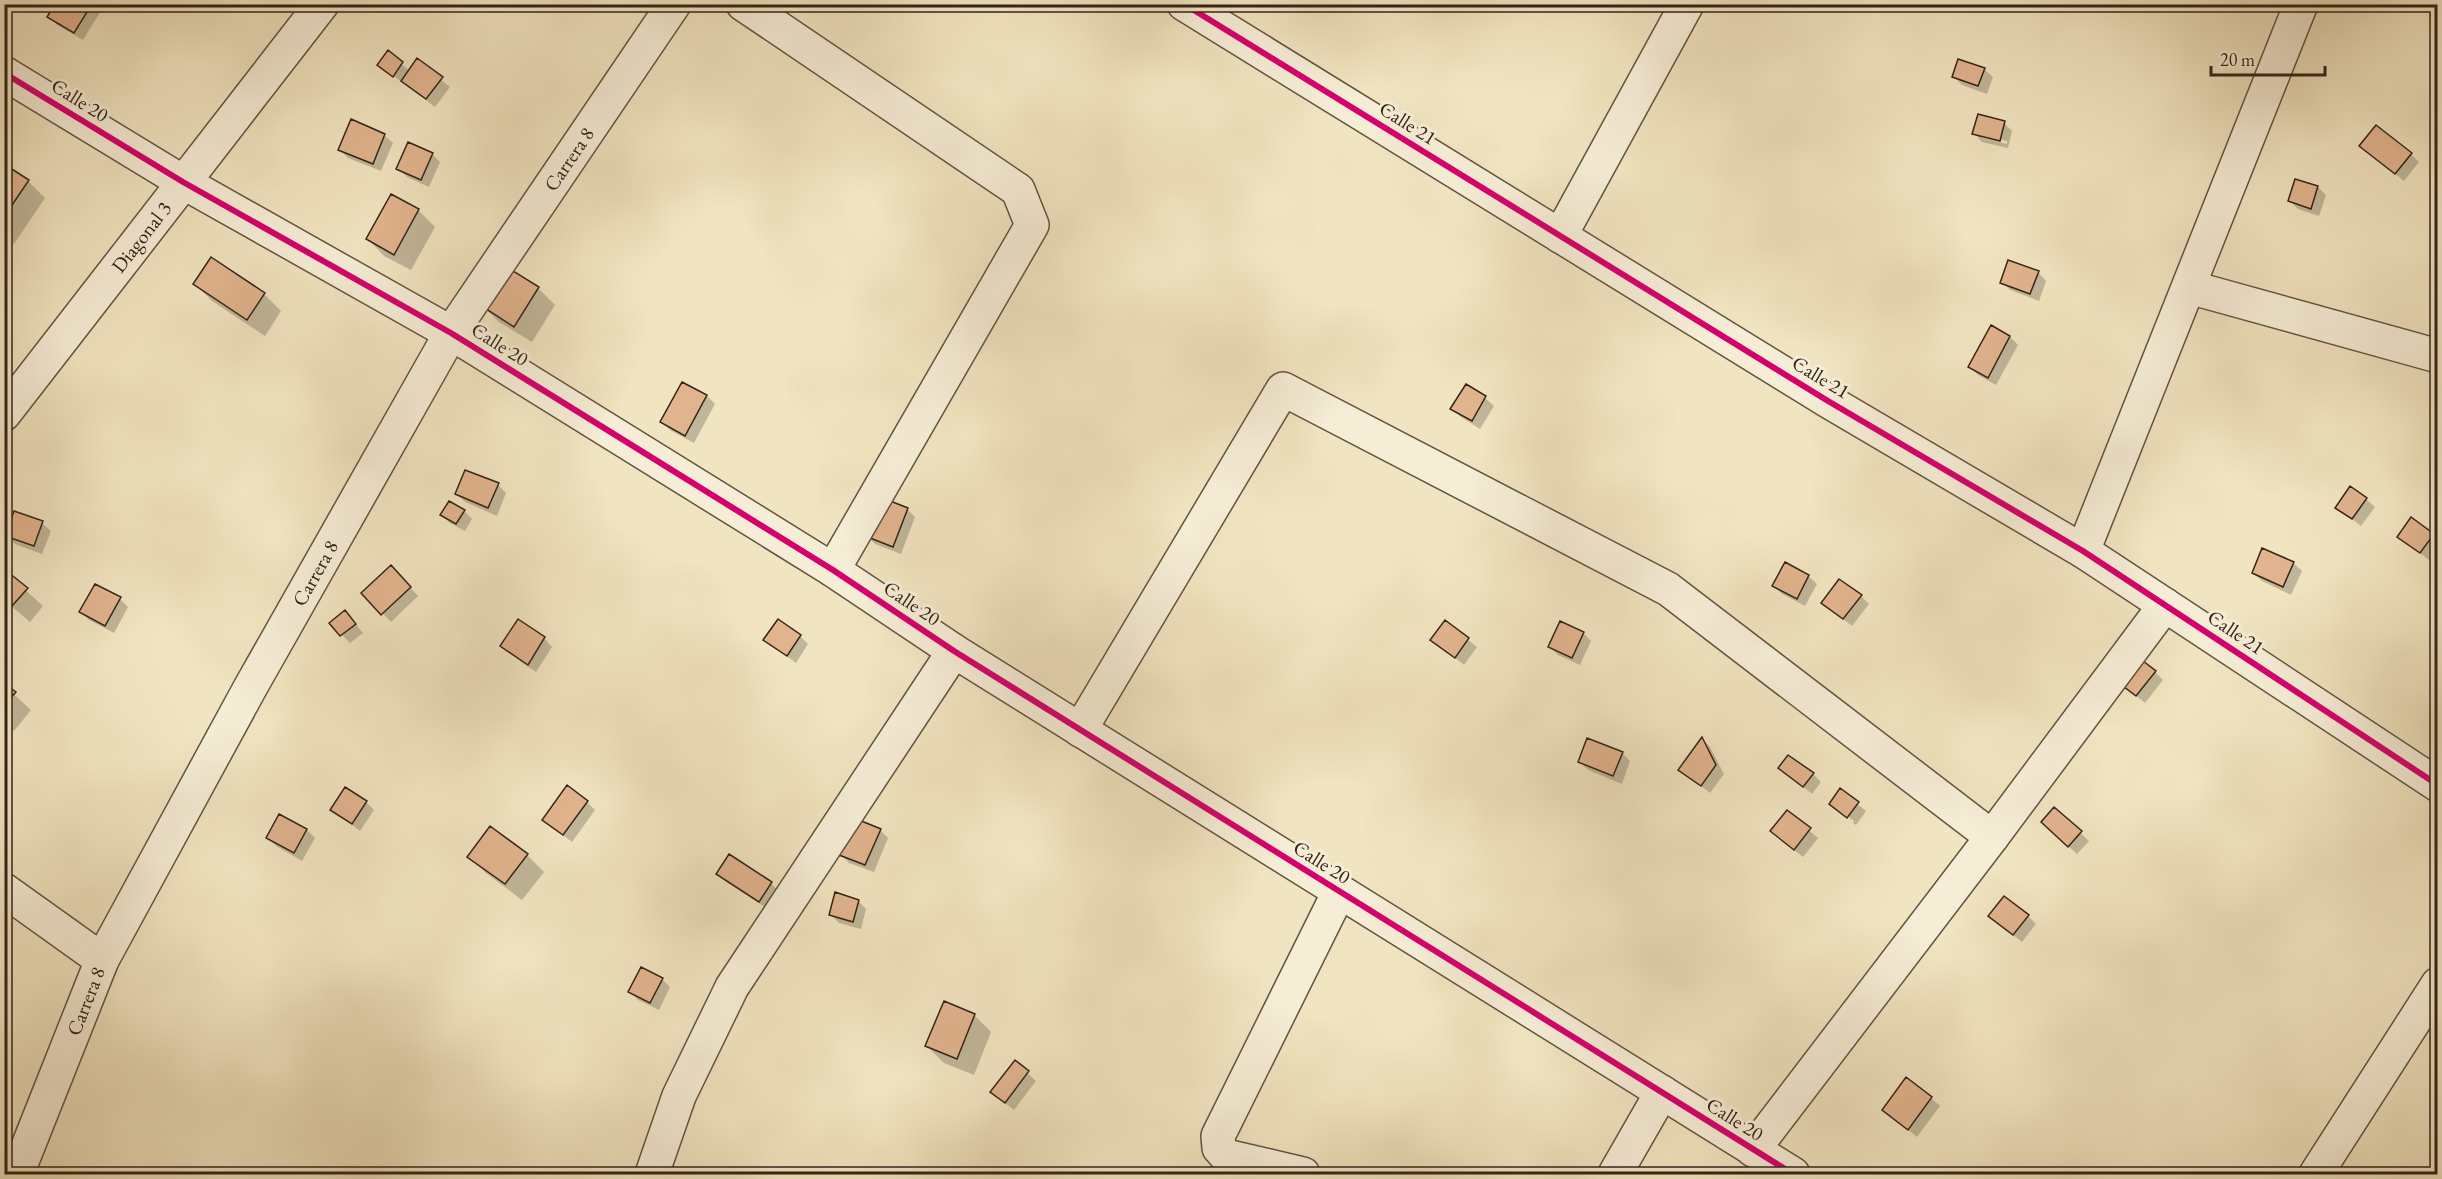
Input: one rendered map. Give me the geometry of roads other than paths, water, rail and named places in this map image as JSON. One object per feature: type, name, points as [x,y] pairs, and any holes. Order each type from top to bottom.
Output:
[{"type":"street","name":"Diagonal 3","points":[[4,414],[322,4]]},
{"type":"street","name":"Carrera 8","points":[[17,1174],[102,960],[250,688],[451,333],[674,4]]},
{"type":"street","points":[[743,4],[1018,190],[1032,225],[833,570]]},
{"type":"street","name":"Calle 21","points":[[1184,4],[1827,401],[2083,551],[2438,785]]},
{"type":"street","points":[[1560,236],[1687,4]]},
{"type":"street","points":[[2083,551],[2301,4]]},
{"type":"street","name":"Calle 20","points":[[4,73],[183,182],[451,333],[833,570],[954,651],[1080,730],[1793,1174]]},
{"type":"street","points":[[2189,287],[2438,356]]},
{"type":"street","points":[[1080,730],[1283,389],[1668,589],[1992,837]]},
{"type":"street","points":[[1753,1150],[1992,837],[2165,604]]},
{"type":"street","points":[[652,1174],[679,1096],[732,987],[954,651]]},
{"type":"street","points":[[4,890],[102,960]]},
{"type":"street","points":[[1303,1174],[1226,1156],[1219,1148],[1218,1136],[1339,892]]},
{"type":"street","points":[[2316,1174],[2438,984]]},
{"type":"street","points":[[1615,1174],[1662,1092]]}]
